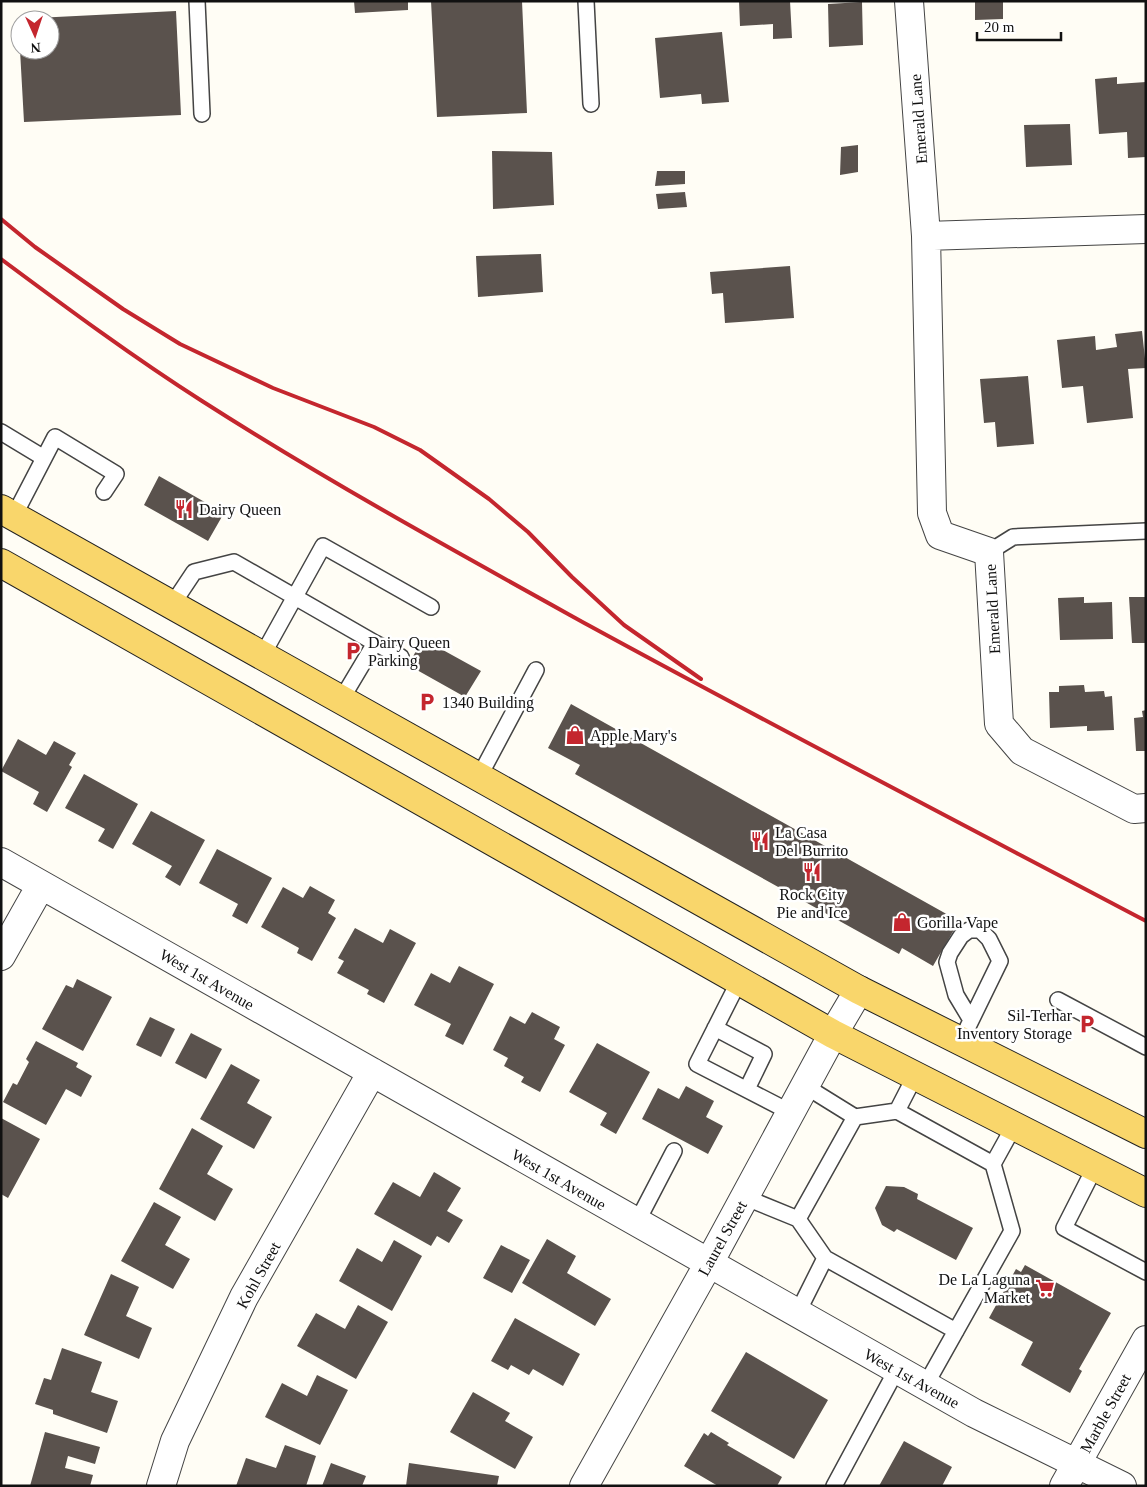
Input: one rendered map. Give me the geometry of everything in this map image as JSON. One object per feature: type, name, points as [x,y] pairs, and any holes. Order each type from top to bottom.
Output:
[{"type":"main road","points":[[8,513],[859,990],[966,1030],[1146,1134]]},
{"type":"main road","points":[[1,563],[833,1034],[1146,1193]]},
{"type":"street","name":"Emerald Lane","points":[[909,1],[926,236],[932,513],[940,535],[989,552],[999,724],[1022,751],[1134,809],[1146,808]]},
{"type":"street","points":[[926,236],[1146,229]]},
{"type":"street","name":"West 1st Avenue","points":[[1,862],[974,1413],[1070,1474],[1122,1486]]},
{"type":"street","points":[[1,956],[41,885]]},
{"type":"street","name":"Laurel Street","points":[[584,1486],[859,990]]},
{"type":"street","name":"Kohl Street","points":[[161,1486],[175,1441],[244,1297],[372,1072]]},
{"type":"street","name":"Marble Street","points":[[1070,1474],[1146,1340]]},
{"type":"lane","points":[[197,1],[202,114]]},
{"type":"lane","points":[[586,1],[591,104]]},
{"type":"lane","points":[[1,432],[44,458]]},
{"type":"lane","points":[[8,513],[44,458],[55,437],[116,474],[104,492]]},
{"type":"lane","points":[[989,552],[1012,536],[1146,531]]},
{"type":"lane","points":[[262,656],[323,546],[431,607]]},
{"type":"lane","points":[[172,605],[194,572],[234,562],[401,657]]},
{"type":"lane","points":[[341,700],[375,642]]},
{"type":"lane","points":[[479,777],[536,670]]},
{"type":"lane","points":[[969,930],[980,930],[989,939],[1000,962],[966,1030],[947,962],[950,953],[961,936],[969,930]]},
{"type":"lane","points":[[739,981],[697,1064],[790,1112]]},
{"type":"lane","points":[[1058,1000],[1146,1047]]},
{"type":"lane","points":[[715,1028],[764,1054],[746,1090]]},
{"type":"lane","points":[[897,1111],[915,1076]]},
{"type":"lane","points":[[805,1086],[855,1117],[897,1111],[993,1164]]},
{"type":"lane","points":[[798,1219],[855,1117]]},
{"type":"lane","points":[[925,1386],[1012,1231],[993,1164],[1014,1126]]},
{"type":"lane","points":[[637,1222],[674,1151]]},
{"type":"lane","points":[[1095,1167],[1064,1228],[1146,1272]]},
{"type":"lane","points":[[744,1197],[798,1219],[825,1258],[956,1331]]},
{"type":"lane","points":[[798,1314],[825,1258]]},
{"type":"lane","points":[[834,1486],[897,1369]]},
{"type":"building","points":[[354,1],[408,1],[408,10],[355,13]]},
{"type":"building","points":[[431,1],[522,1],[527,113],[437,117]]},
{"type":"building","points":[[739,1],[790,1],[792,38],[773,39],[773,24],[740,26]]},
{"type":"building","points":[[975,1],[1003,1],[1003,19],[975,20]]},
{"type":"building","points":[[862,2],[863,45],[829,47],[828,4]]},
{"type":"building","points":[[176,11],[181,115],[24,122],[21,60],[60,60],[60,17]]},
{"type":"building","points":[[722,32],[729,102],[702,104],[701,94],[660,98],[655,38]]},
{"type":"building","points":[[1117,77],[1117,84],[1146,82],[1146,157],[1128,158],[1127,132],[1099,134],[1095,79]]},
{"type":"building","points":[[1070,124],[1072,165],[1026,167],[1024,125]]},
{"type":"building","points":[[858,145],[858,172],[840,175],[841,147]]},
{"type":"building","points":[[492,151],[552,152],[554,205],[493,209]]},
{"type":"building","points":[[657,171],[685,171],[685,184],[655,186]]},
{"type":"building","points":[[685,192],[687,207],[658,209],[656,194]]},
{"type":"building","points":[[541,254],[543,292],[478,297],[476,256]]},
{"type":"building","points":[[790,266],[794,318],[725,323],[723,293],[712,294],[710,272]]},
{"type":"building","points":[[1142,331],[1146,368],[1128,369],[1133,418],[1087,423],[1083,386],[1062,388],[1057,340],[1095,336],[1096,350],[1117,347],[1115,334]]},
{"type":"building","points":[[1028,376],[1034,444],[997,447],[995,422],[984,423],[980,379]]},
{"type":"building","name":"Dairy Queen","points":[[159,476],[224,513],[208,541],[144,505]]},
{"type":"building","points":[[1084,597],[1084,603],[1112,602],[1113,639],[1060,640],[1058,598]]},
{"type":"building","points":[[1129,597],[1146,597],[1146,643],[1132,643]]},
{"type":"building","points":[[423,639],[481,671],[465,697],[408,665]]},
{"type":"building","points":[[1084,685],[1085,692],[1104,691],[1105,697],[1112,696],[1114,730],[1087,731],[1087,726],[1050,728],[1049,692],[1059,692],[1059,686]]},
{"type":"building","points":[[571,704],[959,921],[933,966],[902,948],[899,954],[575,774],[580,765],[548,748]]},
{"type":"building","points":[[1146,710],[1146,751],[1136,751],[1134,718],[1143,717],[1142,711]]},
{"type":"building","points":[[18,739],[46,755],[54,741],[76,753],[69,765],[72,767],[47,812],[33,804],[39,792],[1,771]]},
{"type":"building","points":[[84,774],[138,804],[113,849],[98,841],[105,829],[65,808]]},
{"type":"building","points":[[151,811],[205,840],[180,886],[165,877],[172,866],[132,844]]},
{"type":"building","points":[[217,849],[272,878],[247,924],[232,916],[238,904],[199,883]]},
{"type":"building","points":[[310,886],[335,900],[328,913],[336,918],[312,961],[297,953],[299,948],[261,927],[283,887],[303,898]]},
{"type":"building","points":[[355,928],[383,943],[390,929],[416,943],[384,1003],[367,994],[369,990],[337,973],[344,961],[338,958]]},
{"type":"building","points":[[459,966],[494,984],[463,1045],[445,1036],[451,1024],[414,1005],[431,973],[450,983]]},
{"type":"building","points":[[77,979],[112,997],[83,1051],[42,1029],[66,985],[73,988]]},
{"type":"building","points":[[532,1012],[560,1027],[554,1039],[565,1045],[540,1092],[521,1082],[524,1077],[504,1066],[508,1058],[493,1050],[510,1016],[525,1024]]},
{"type":"building","points":[[150,1017],[175,1029],[161,1057],[136,1045]]},
{"type":"building","points":[[191,1033],[222,1049],[206,1079],[175,1063]]},
{"type":"building","points":[[36,1041],[78,1063],[76,1067],[92,1076],[81,1097],[66,1089],[46,1125],[3,1102],[13,1083],[17,1085],[29,1062],[26,1059]]},
{"type":"building","points":[[597,1043],[650,1072],[616,1134],[600,1125],[607,1113],[569,1092]]},
{"type":"building","points":[[231,1064],[260,1080],[247,1103],[272,1117],[254,1149],[200,1119]]},
{"type":"building","points":[[686,1086],[714,1101],[706,1117],[723,1126],[708,1154],[642,1119],[658,1088],[679,1099]]},
{"type":"building","points":[[1,1118],[40,1139],[8,1198],[1,1194]]},
{"type":"building","points":[[192,1128],[223,1146],[207,1174],[233,1189],[215,1221],[159,1189]]},
{"type":"building","points":[[434,1172],[461,1188],[447,1211],[463,1220],[449,1243],[437,1236],[431,1246],[374,1214],[393,1182],[420,1197]]},
{"type":"building","points":[[886,1186],[904,1187],[918,1194],[917,1199],[973,1228],[956,1260],[897,1229],[894,1232],[882,1225],[875,1208]]},
{"type":"building","points":[[154,1202],[181,1217],[165,1245],[190,1259],[173,1289],[121,1261]]},
{"type":"building","points":[[547,1239],[576,1256],[567,1273],[611,1299],[595,1326],[522,1283]]},
{"type":"building","points":[[394,1240],[422,1256],[392,1311],[339,1281],[357,1248],[382,1262]]},
{"type":"building","points":[[501,1245],[530,1260],[512,1293],[483,1278]]},
{"type":"building","points":[[1025,1265],[1111,1313],[1079,1369],[1082,1371],[1070,1393],[1021,1365],[1033,1342],[989,1318],[1016,1269],[1021,1272]]},
{"type":"building","points":[[111,1274],[139,1287],[126,1316],[152,1328],[139,1359],[84,1335]]},
{"type":"building","points":[[358,1305],[388,1322],[356,1379],[297,1346],[316,1313],[345,1329]]},
{"type":"building","points":[[515,1318],[580,1354],[563,1386],[533,1369],[529,1375],[511,1365],[508,1370],[491,1361]]},
{"type":"building","points":[[62,1348],[102,1362],[91,1392],[118,1401],[107,1433],[53,1414],[53,1410],[35,1404],[44,1378],[51,1380]]},
{"type":"building","points":[[746,1352],[828,1400],[794,1459],[711,1411]]},
{"type":"building","points":[[317,1375],[348,1390],[320,1445],[265,1417],[282,1383],[307,1396]]},
{"type":"building","points":[[473,1392],[510,1413],[505,1421],[533,1437],[515,1469],[450,1432]]},
{"type":"building","points":[[45,1432],[100,1447],[95,1464],[68,1456],[65,1468],[93,1475],[90,1486],[30,1486]]},
{"type":"building","points":[[711,1432],[729,1443],[727,1445],[782,1477],[777,1486],[718,1486],[684,1466],[704,1433],[708,1436]]},
{"type":"building","points":[[904,1441],[952,1467],[942,1486],[879,1486]]},
{"type":"building","points":[[285,1445],[316,1456],[306,1486],[236,1486],[246,1458],[276,1468]]},
{"type":"building","points":[[331,1463],[366,1476],[362,1486],[322,1486]]},
{"type":"building","points":[[409,1463],[499,1476],[497,1486],[406,1486]]},
{"type":"railway","points":[[1,219],[35,247],[123,309],[180,344],[273,388],[374,427],[420,450],[489,499],[528,532],[572,577],[624,625],[701,679]]},
{"type":"railway","points":[[1,259],[100,332],[176,384],[249,431],[393,516],[657,663],[1146,921]]},
{"type":"place","name":"Dairy Queen","points":[[184,509]]},
{"type":"place","name":"Dairy Queen Parking","points":[[353,651]]},
{"type":"place","name":"1340 Building","points":[[427,702]]},
{"type":"place","name":"Apple Mary's","points":[[575,735]]},
{"type":"place","name":"La Casa Del Burrito","points":[[760,841]]},
{"type":"place","name":"Rock City Pie and Ice","points":[[812,872]]},
{"type":"place","name":"Gorilla Vape","points":[[902,922]]},
{"type":"place","name":"Sil-Terhar Inventory Storage","points":[[1087,1024]]},
{"type":"place","name":"De La Laguna Market","points":[[1045,1288]]}]
